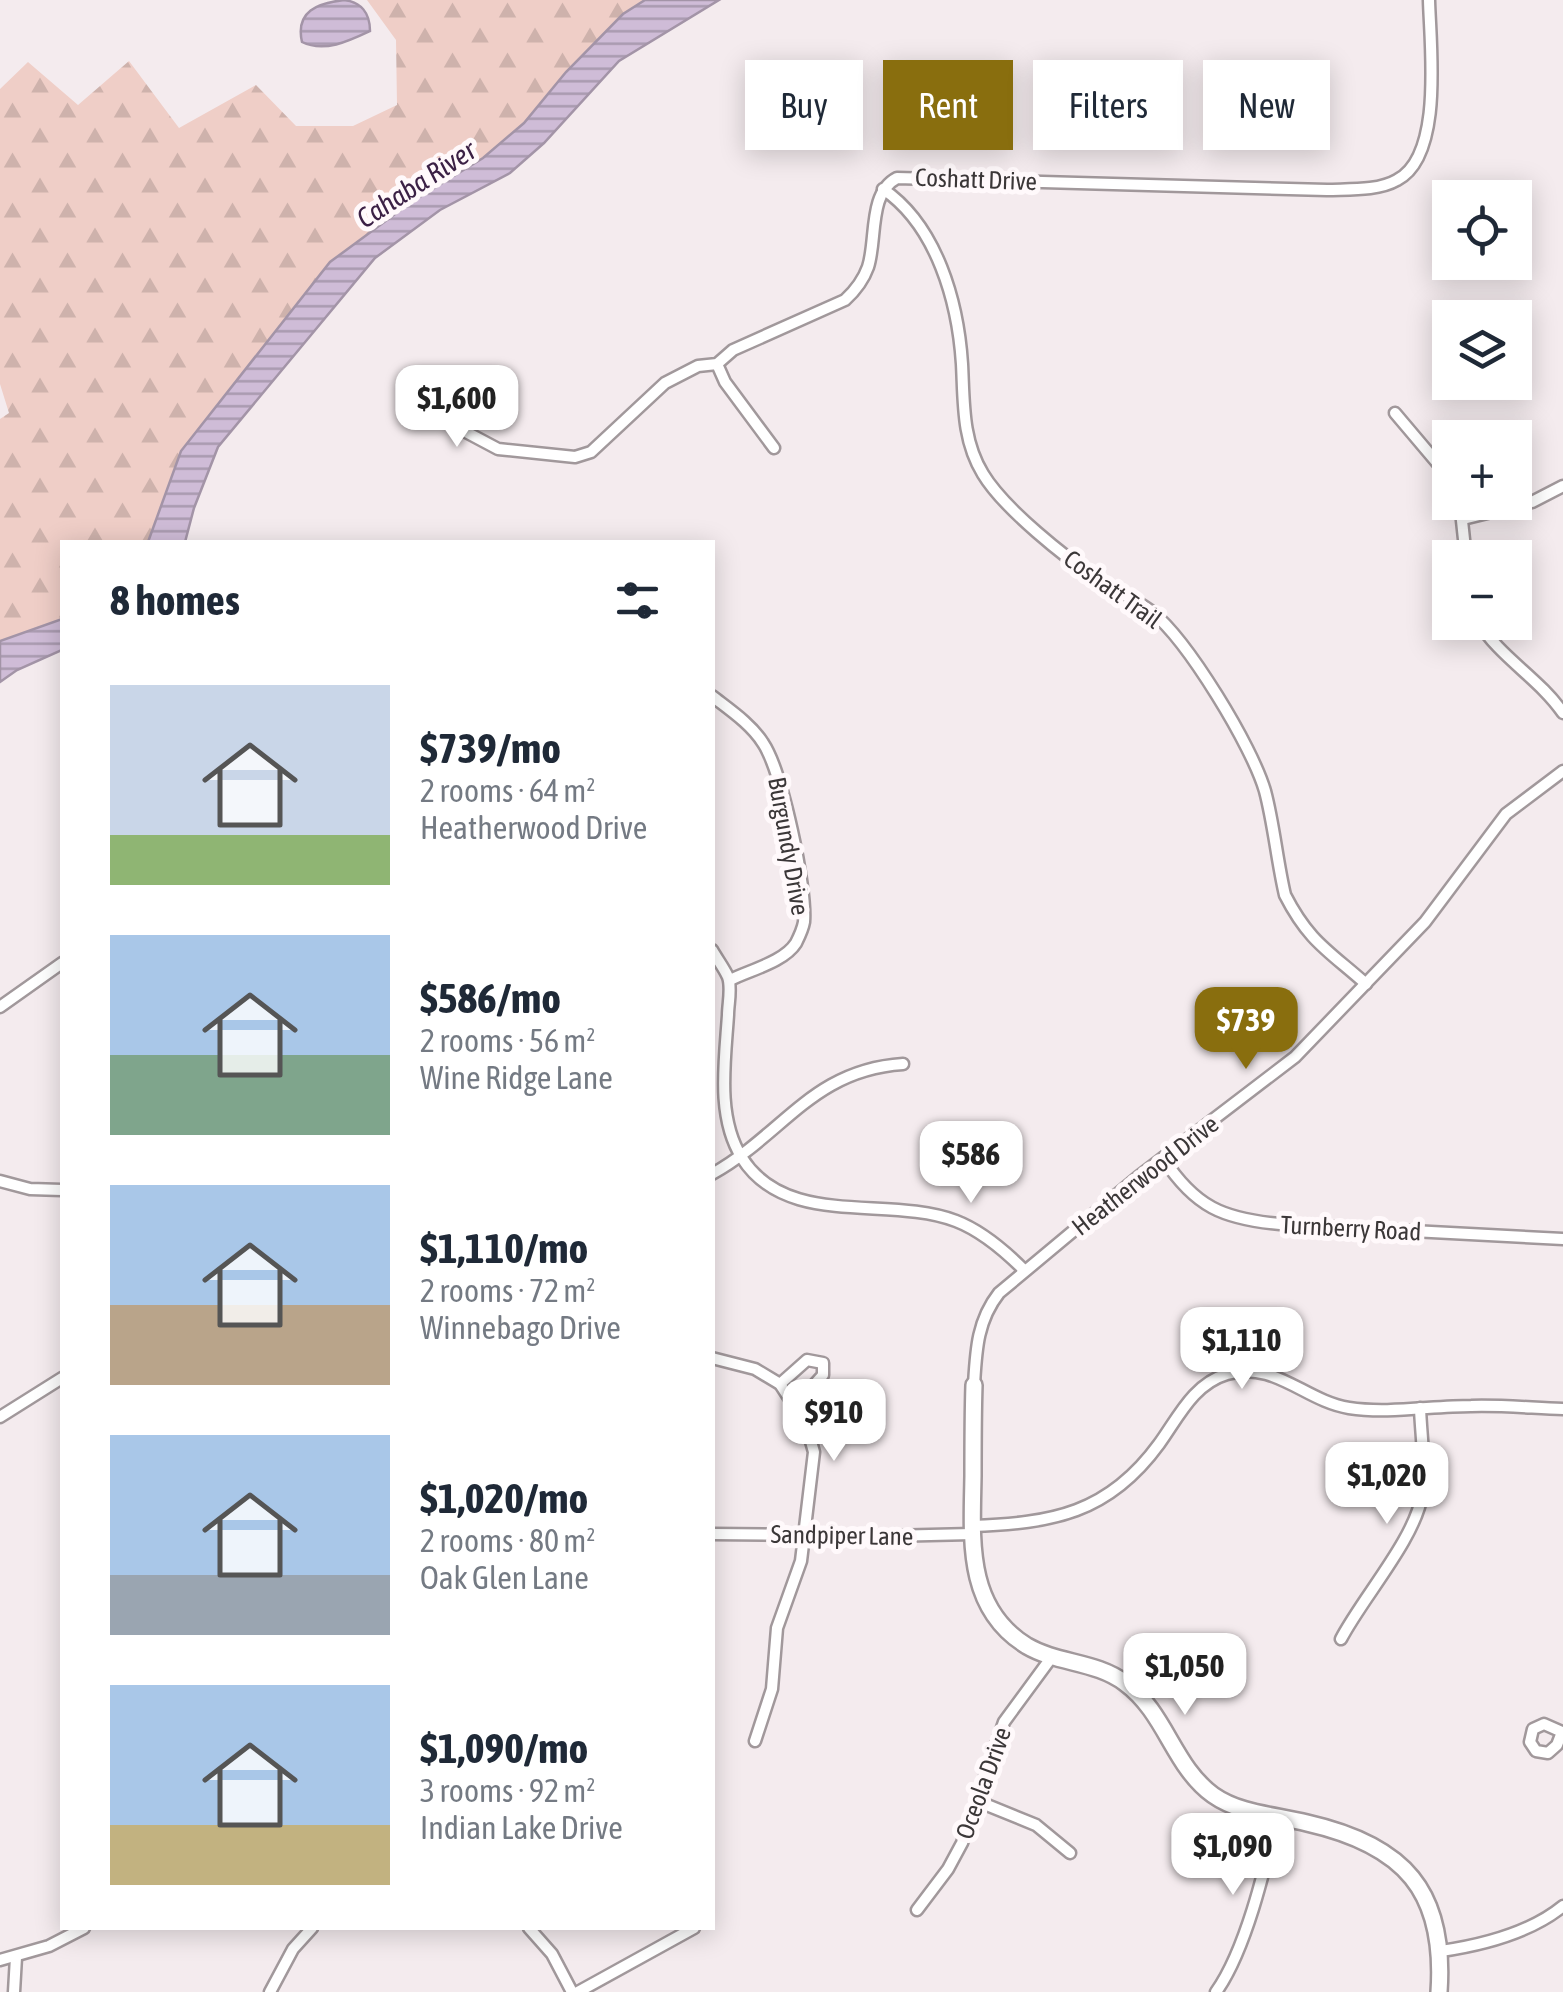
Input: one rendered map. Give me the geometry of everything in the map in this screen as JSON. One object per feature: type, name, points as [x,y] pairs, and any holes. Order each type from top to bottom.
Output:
[{"type":"street","name":"Coshatt Drive","points":[[434,416],[498,449],[575,457],[592,452],[665,383],[698,366],[717,364],[733,350],[845,300],[859,287],[868,266],[884,190],[892,180],[906,177],[1327,190],[1366,188],[1396,181],[1411,170],[1427,135],[1431,104],[1429,0]]},
{"type":"street","name":"Coshatt Trail","points":[[884,190],[911,214],[941,268],[960,343],[965,431],[981,471],[1005,501],[1058,549],[1150,610],[1176,636],[1237,730],[1259,774],[1286,895],[1294,912],[1327,954],[1366,984]]},
{"type":"street","points":[[717,364],[725,382],[774,448]]},
{"type":"street","points":[[1395,413],[1432,457]]},
{"type":"street","points":[[1532,502],[1563,486]]},
{"type":"street","points":[[1492,640],[1543,686],[1563,714]]},
{"type":"street","name":"Burgundy Drive","points":[[715,699],[756,733],[766,747],[781,782],[803,898],[804,925],[794,946],[782,956],[730,980]]},
{"type":"street","name":"Heatherwood Drive","points":[[974,1385],[978,1339],[988,1310],[999,1294],[1163,1158],[1285,1066],[1425,922],[1506,814],[1536,788],[1563,772]]},
{"type":"street","points":[[715,955],[730,980],[725,1112],[742,1158],[765,1183],[807,1203],[891,1208],[957,1221],[987,1239],[1024,1270]]},
{"type":"street","points":[[0,1008],[60,965]]},
{"type":"street","points":[[715,1172],[742,1158],[822,1088],[863,1070],[903,1064]]},
{"type":"street","name":"Turnberry Road","points":[[1163,1158],[1202,1202],[1234,1218],[1563,1240]]},
{"type":"street","points":[[0,1181],[30,1189],[60,1190]]},
{"type":"street","points":[[715,1359],[754,1369],[780,1384],[806,1424],[814,1452],[799,1573],[776,1628],[774,1679],[754,1741]]},
{"type":"street","points":[[780,1384],[807,1360],[823,1363],[823,1375],[796,1406]]},
{"type":"street","name":"Sandpiper Lane","points":[[715,1534],[972,1530],[1064,1516],[1108,1494],[1146,1461],[1198,1390],[1230,1373],[1272,1374],[1348,1408],[1563,1409]]},
{"type":"street","points":[[0,1417],[60,1379]]},
{"type":"street","points":[[974,1385],[972,1530],[975,1573],[988,1607],[1008,1632],[1051,1658],[1094,1668],[1130,1686],[1151,1706],[1184,1763],[1209,1792],[1236,1807],[1339,1830],[1394,1860],[1424,1894],[1434,1918],[1441,1951],[1440,1992]]},
{"type":"street","points":[[1342,1639],[1419,1507],[1420,1408]]},
{"type":"street","name":"Oceola Drive","points":[[917,1910],[955,1856],[1004,1722],[1051,1658]]},
{"type":"street","points":[[977,1801],[1036,1825],[1070,1853]]},
{"type":"street","points":[[1216,1992],[1228,1976],[1240,1945],[1277,1818]]},
{"type":"street","points":[[1441,1951],[1517,1932],[1549,1918],[1563,1906]]},
{"type":"street","points":[[0,1960],[48,1946],[80,1930]]},
{"type":"street","points":[[270,1992],[293,1949],[310,1930]]},
{"type":"street","points":[[531,1930],[552,1954],[575,1992],[690,1930]]},
{"type":"street","points":[[14,1992],[16,1956]]},
{"type":"green space","points":[[367,0],[645,0],[623,14],[566,72],[524,123],[483,158],[410,203],[330,262],[156,523],[149,540],[60,540],[60,620],[0,641],[0,419],[9,413],[0,384],[0,89],[28,62],[78,105],[129,61],[179,128],[256,85],[296,126],[353,126],[397,105],[396,40]]},
{"type":"shaded area","points":[[344,0],[363,10],[370,31],[328,46],[302,42],[302,23],[311,10]]},
{"type":"shaded area","points":[[645,0],[719,0],[619,61],[544,143],[510,173],[440,210],[375,258],[218,447],[186,540],[149,540],[181,451],[330,262],[410,203],[483,158],[524,123],[566,72],[623,14]]},
{"type":"shaded area","points":[[60,620],[60,651],[0,682],[0,641]]},
{"type":"water label","name":"Cahaba River","points":[[416,184]]}]
